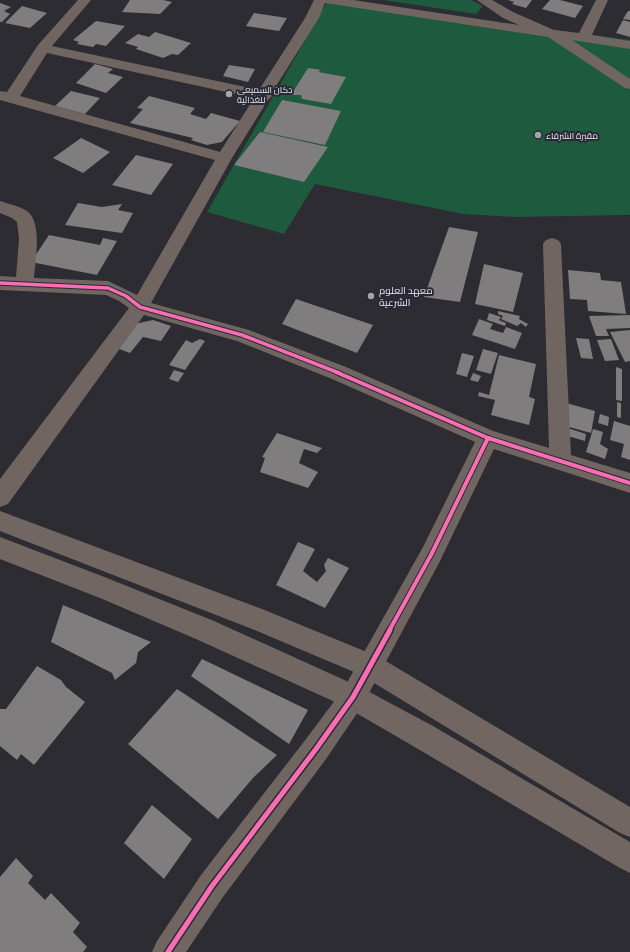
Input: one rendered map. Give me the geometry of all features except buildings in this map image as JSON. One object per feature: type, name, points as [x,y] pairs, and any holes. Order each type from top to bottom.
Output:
[{"type":"main road","points":[[0,521],[262,621],[370,666],[630,823]]},
{"type":"main road","points":[[0,548],[114,592],[353,697],[423,736],[630,858]]},
{"type":"street","points":[[85,0],[68,16],[5,96],[224,158]]},
{"type":"street","points":[[0,497],[140,307],[224,158],[265,96],[312,18],[320,0]]},
{"type":"street","points":[[328,0],[630,45]]},
{"type":"street","points":[[483,0],[508,15],[553,34],[630,85]]},
{"type":"street","points":[[584,38],[602,0]]},
{"type":"street","points":[[43,48],[265,96]]},
{"type":"street","points":[[0,207],[23,216],[27,223],[28,244],[25,283]]},
{"type":"street","points":[[552,244],[560,460]]},
{"type":"street","points":[[0,283],[108,288],[126,296],[140,307],[242,335],[285,351],[352,378],[488,438],[630,483]]},
{"type":"street","points":[[168,952],[212,886],[316,749],[353,697],[431,555],[488,438]]},
{"type":"green space","points":[[328,0],[630,40],[630,215],[515,217],[463,214],[315,184],[284,234],[207,212]]},
{"type":"green space","points":[[383,0],[471,0],[483,6],[476,14]]},
{"type":"cycle path","points":[[0,283],[108,288],[126,296],[140,307],[242,335],[339,373],[488,438],[630,483]]},
{"type":"cycle path","points":[[168,952],[212,886],[316,749],[353,697],[431,555],[488,438]]},
{"type":"place","name":"دكان السميعي للغذائية","points":[[229,94]]},
{"type":"place","name":"مقبرة الشرفاء","points":[[538,135]]},
{"type":"place","name":"معهد العلوم الشرعية","points":[[371,296]]}]
